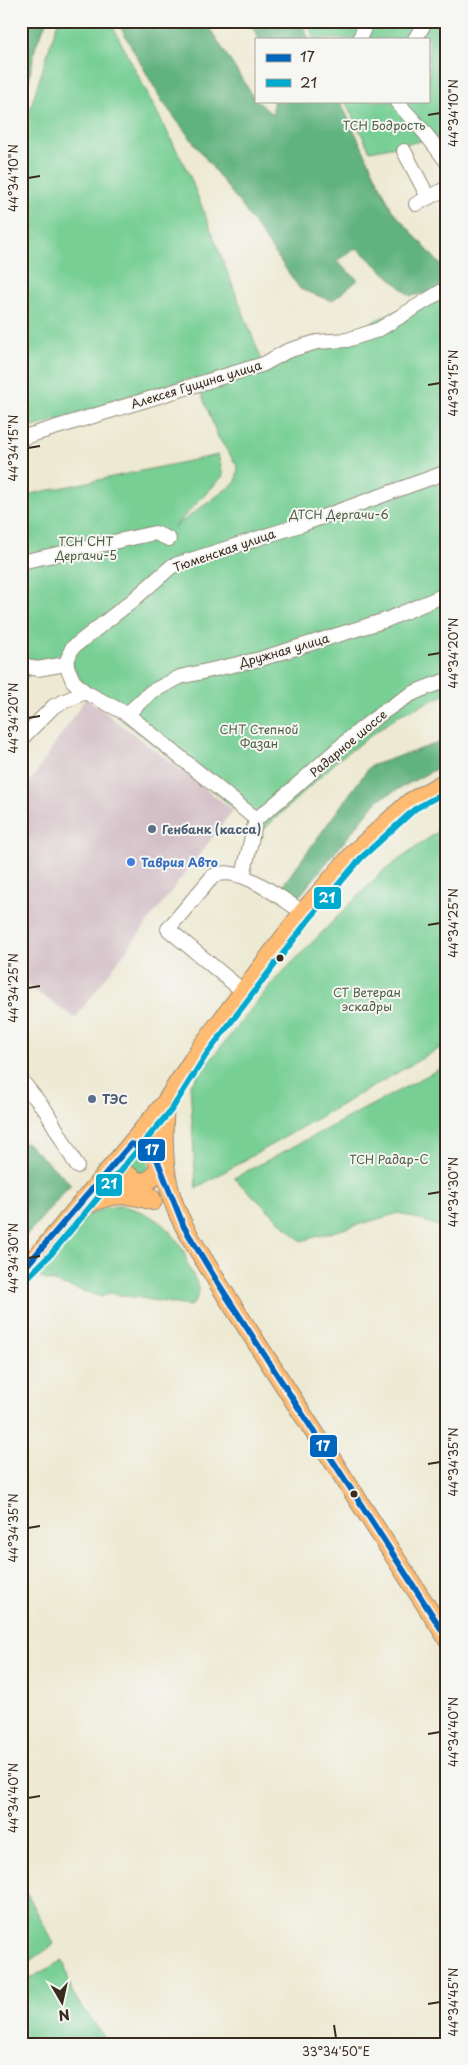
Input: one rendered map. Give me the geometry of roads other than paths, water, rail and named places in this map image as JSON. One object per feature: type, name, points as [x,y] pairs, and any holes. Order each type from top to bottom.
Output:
[{"type":"main road","points":[[21,1272],[165,1103],[199,1050],[303,912],[355,852],[410,802],[447,781]]},
{"type":"main road","points":[[165,1103],[163,1131],[169,1187]]},
{"type":"main road","points":[[130,1144],[150,1149],[154,1152],[184,1227],[447,1638]]},
{"type":"main road","points":[[118,1160],[129,1176],[184,1227]]},
{"type":"main road","points":[[129,1176],[138,1182],[149,1180],[157,1172],[159,1162]]},
{"type":"main road","points":[[72,1213],[85,1205],[112,1195],[138,1195],[153,1200]]},
{"type":"street","points":[[360,38],[366,21]]},
{"type":"street","points":[[416,38],[426,21]]},
{"type":"street","points":[[397,102],[425,133],[447,162]]},
{"type":"street","points":[[404,151],[422,201],[447,188]]},
{"type":"street","name":"Алексея Гущина улица","points":[[21,438],[264,364],[287,351],[317,342],[346,340],[378,330],[447,288]]},
{"type":"street","name":"Тюменская улица","points":[[66,664],[72,648],[132,601],[172,566],[303,524],[447,472]]},
{"type":"street","points":[[21,562],[155,532],[169,539]]},
{"type":"street","name":"Дружная улица","points":[[127,714],[151,692],[180,677],[260,659],[386,620],[447,594]]},
{"type":"street","points":[[21,664],[37,669],[66,664],[73,681],[85,692],[127,714],[256,818],[243,876]]},
{"type":"street","name":"Радарное шоссе","points":[[256,818],[285,797],[386,710],[410,695],[447,680]]},
{"type":"street","points":[[21,739],[54,706],[85,692]]},
{"type":"street","points":[[244,992],[168,929],[213,876],[227,873],[243,876],[303,912]]},
{"type":"street","points":[[21,1080],[46,1111],[76,1166]]},
{"type":"place","name":"Генбанк (касса)","points":[[152,829]]},
{"type":"place","name":"Таврия Авто","points":[[131,862]]},
{"type":"place","name":"ТЭС","points":[[92,1099]]},
{"type":"park label","name":"ТСН Бодрость","points":[[384,125]]},
{"type":"park label","name":"ДТСН Дергачи-6","points":[[339,514]]},
{"type":"park label","name":"ТСН СНТ Дергачи-5","points":[[86,548]]},
{"type":"park label","name":"СНТ Степной Фазан","points":[[259,736]]},
{"type":"park label","name":"СТ Ветеран эскадры","points":[[367,999]]},
{"type":"park label","name":"ТСН Радар-С","points":[[389,1159]]}]
